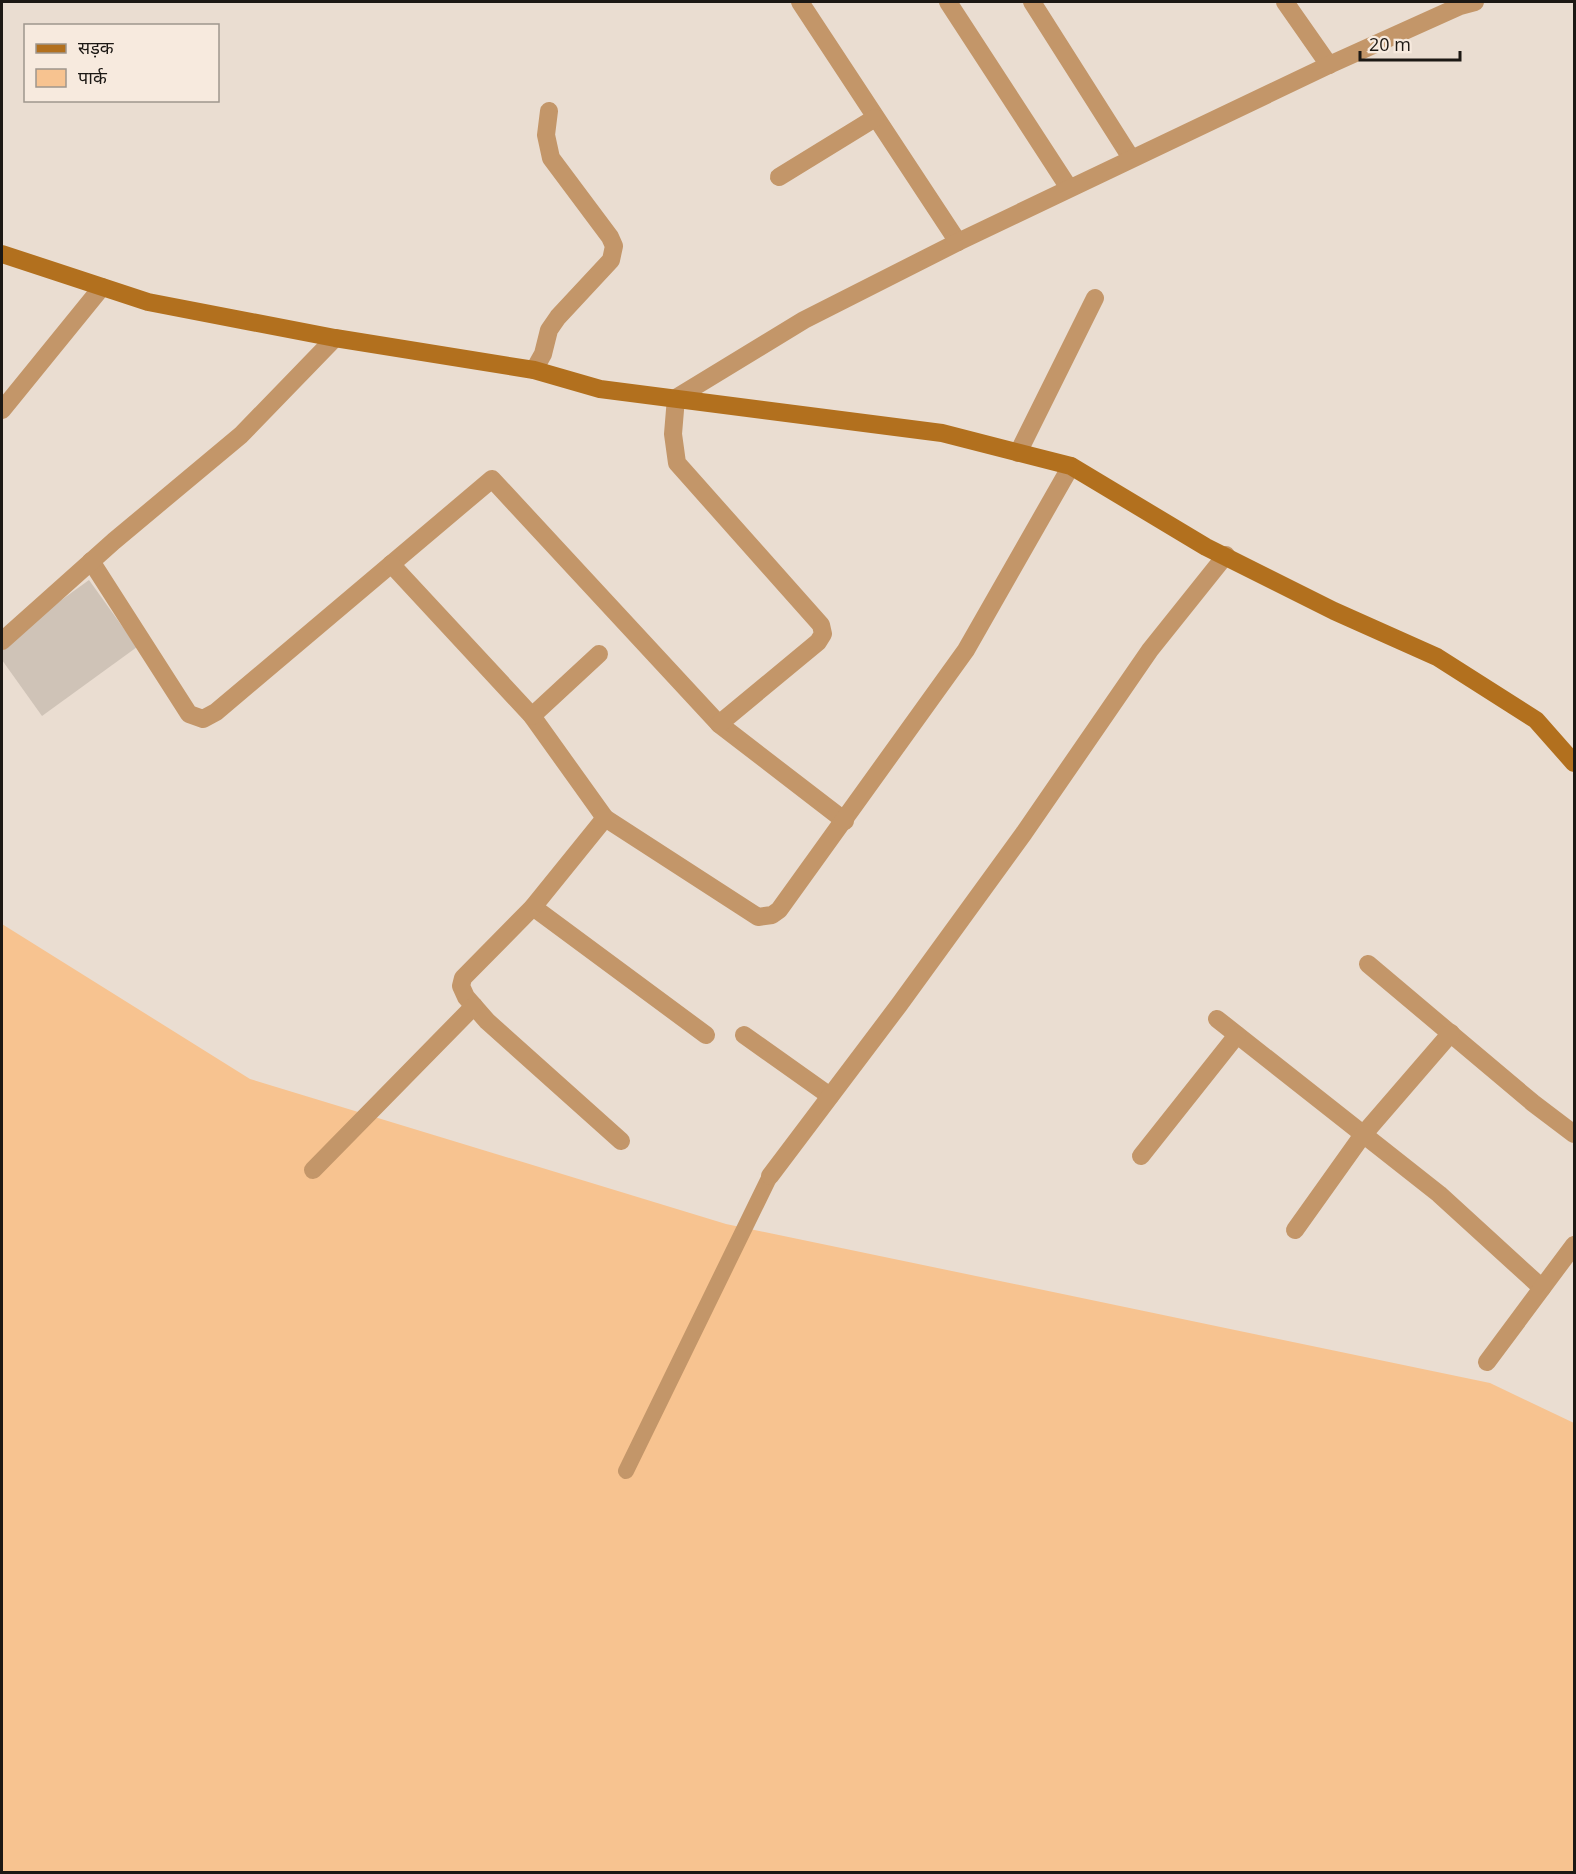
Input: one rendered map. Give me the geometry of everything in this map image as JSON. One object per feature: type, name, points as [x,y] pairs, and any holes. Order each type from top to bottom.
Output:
[{"type":"street","points":[[800,2],[958,242]]},
{"type":"street","points":[[948,2],[1069,188]]},
{"type":"street","points":[[1032,2],[1131,158]]},
{"type":"street","points":[[1285,2],[1329,65]]},
{"type":"street","points":[[676,398],[804,321],[958,242],[1329,65],[1460,6],[1475,2]]},
{"type":"street","points":[[534,370],[543,354],[549,330],[611,260],[614,252],[610,237],[551,158],[546,135],[549,111]]},
{"type":"street","points":[[779,177],[875,118]]},
{"type":"street","points":[[2,254],[148,302],[336,338],[534,370],[600,389],[942,434],[1071,466],[1206,547],[1334,611],[1437,657],[1536,720],[1575,763]]},
{"type":"street","points":[[2,410],[102,287]]},
{"type":"street","points":[[1018,453],[1095,298]]},
{"type":"street","points":[[2,641],[91,561],[241,435],[336,338]]},
{"type":"street","points":[[676,398],[672,434],[677,463],[821,625],[823,634],[818,642],[719,724]]},
{"type":"street","points":[[391,564],[532,716],[605,818],[758,917],[772,915],[779,910],[845,821],[966,650],[1071,466]]},
{"type":"street","points":[[91,561],[189,714],[203,719],[216,712],[492,479],[719,724],[845,821]]},
{"type":"street","points":[[770,1176],[899,1005],[1024,833],[1150,650],[1226,555]]},
{"type":"street","points":[[532,716],[599,654]]},
{"type":"street","points":[[605,818],[533,907],[463,978],[461,986],[465,997],[474,1006],[621,1141]]},
{"type":"street","points":[[533,907],[706,1035]]},
{"type":"street","points":[[1368,964],[1533,1103],[1575,1134]]},
{"type":"street","points":[[313,1170],[474,1006]]},
{"type":"street","points":[[1217,1018],[1362,1136],[1439,1194],[1542,1288]]},
{"type":"street","points":[[1295,1230],[1362,1136],[1451,1033]]},
{"type":"street","points":[[744,1035],[830,1096]]},
{"type":"street","points":[[1141,1156],[1237,1035]]},
{"type":"street","points":[[1487,1362],[1575,1245]]},
{"type":"lane","points":[[626,1471],[770,1176]]},
{"type":"green space","points":[[2,924],[250,1079],[726,1224],[1490,1383],[1574,1423],[1574,1872],[2,1872]]},
{"type":"building","points":[[89,580],[137,647],[42,716],[2,660],[2,643]]}]
